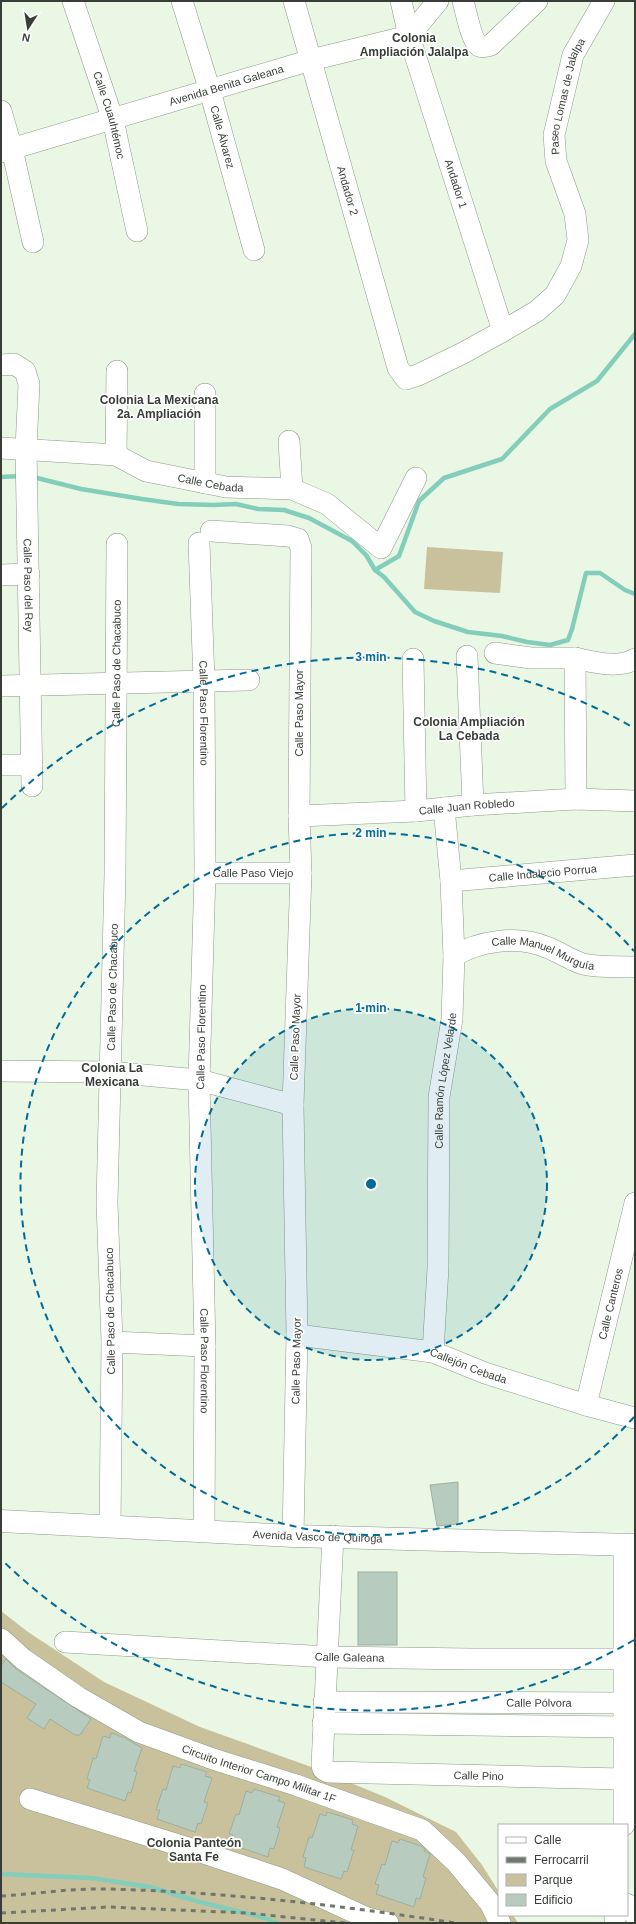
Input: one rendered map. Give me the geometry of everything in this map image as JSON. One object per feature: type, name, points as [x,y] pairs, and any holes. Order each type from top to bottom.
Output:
[{"type":"main road","name":"Avenida Vasco de Quiroga","points":[[1,1521],[293,1536],[630,1545]]},
{"type":"street","name":"Calle Cuauhtémoc","points":[[73,1],[113,120],[137,232]]},
{"type":"street","name":"Calle Álvarez","points":[[182,1],[210,91],[254,250]]},
{"type":"street","name":"Andador 2","points":[[294,1],[398,368],[406,379]]},
{"type":"street","name":"Andador 1","points":[[401,1],[409,36],[503,332]]},
{"type":"street","points":[[409,36],[438,1]]},
{"type":"street","points":[[463,1],[474,39],[479,46],[484,47],[491,45],[537,1]]},
{"type":"street","name":"Paseo Lomas de Jalalpa","points":[[406,379],[418,375],[503,332],[537,310],[555,295],[571,266],[578,240],[575,214],[556,161],[554,135],[573,55],[604,1]]},
{"type":"street","name":"Avenida Benita Galeana","points":[[7,151],[311,60],[409,36]]},
{"type":"street","points":[[1,111],[7,151],[33,242]]},
{"type":"street","name":"Calle Paso del Rey","points":[[1,365],[14,364],[25,371],[29,384],[26,454],[32,686],[32,786]]},
{"type":"street","points":[[116,455],[117,371]]},
{"type":"street","points":[[205,394],[205,483]]},
{"type":"street","points":[[289,441],[292,489]]},
{"type":"street","name":"Calle Cebada","points":[[1,448],[26,454],[116,455],[146,471],[205,483],[226,487],[292,489],[327,504],[381,548],[416,478]]},
{"type":"street","name":"Calle Paso Florentino","points":[[204,1531],[205,1346],[199,1080],[205,873],[205,537],[288,536],[298,539]]},
{"type":"street","name":"Calle Paso Mayor","points":[[293,1536],[297,1335],[293,1105],[301,873],[299,816],[301,548],[298,539]]},
{"type":"street","name":"Calle Paso de Chacabuco","points":[[110,1526],[112,1342],[106,1203],[115,875],[117,544]]},
{"type":"street","points":[[1,575],[29,574]]},
{"type":"street","points":[[495,653],[531,658],[576,658],[604,664],[629,663],[635,660]]},
{"type":"street","points":[[467,656],[473,804]]},
{"type":"street","points":[[576,658],[576,799]]},
{"type":"street","points":[[413,660],[416,811]]},
{"type":"street","points":[[1,686],[249,680]]},
{"type":"street","points":[[1,765],[32,765]]},
{"type":"street","name":"Calle Juan Robledo","points":[[299,816],[416,811],[473,804],[576,799],[635,801]]},
{"type":"street","name":"Calle Ramón López Velarde","points":[[433,1352],[438,1268],[439,1097],[452,1020],[454,956],[451,881],[444,808]]},
{"type":"street","name":"Calle Indalecio Porrua","points":[[451,881],[635,865]]},
{"type":"street","name":"Calle Paso Viejo","points":[[205,873],[301,873]]},
{"type":"street","name":"Calle Manuel Murguía","points":[[454,956],[468,948],[486,943],[527,942],[545,946],[581,963],[594,966],[635,967]]},
{"type":"street","points":[[1,1071],[110,1072],[199,1080],[293,1105]]},
{"type":"street","name":"Calle Canteros","points":[[586,1405],[624,1254],[635,1203]]},
{"type":"street","name":"Callejón Cebada","points":[[297,1335],[433,1352],[485,1373],[586,1405],[635,1418]]},
{"type":"street","points":[[112,1342],[205,1346]]},
{"type":"street","points":[[323,1723],[328,1657],[333,1536]]},
{"type":"street","points":[[624,1824],[629,1778],[623,1703],[629,1660],[630,1545]]},
{"type":"street","name":"Circuito Interior Campo Militar 1F","points":[[1,1639],[23,1659],[78,1697],[139,1732],[213,1759],[296,1785],[422,1830],[456,1862],[490,1903],[500,1923]]},
{"type":"street","name":"Calle Galeana","points":[[65,1642],[328,1657],[629,1660]]},
{"type":"street","name":"Calle Pólvora","points":[[324,1702],[623,1703]]},
{"type":"street","points":[[455,1703],[456,1725]]},
{"type":"street","name":"Calle Pólvora","points":[[323,1723],[624,1727]]},
{"type":"street","name":"Calle Pino","points":[[323,1723],[322,1765],[323,1769],[328,1772],[629,1778]]},
{"type":"street","points":[[30,1799],[201,1852],[282,1879],[367,1918],[388,1923]]},
{"type":"street","points":[[628,1905],[635,1915]]},
{"type":"green space","points":[[427,547],[503,552],[500,593],[424,589]]},
{"type":"green space","points":[[1,1611],[28,1632],[104,1682],[200,1727],[317,1769],[385,1797],[456,1832],[482,1865],[498,1890],[498,1916],[514,1916],[518,1923],[1,1923]]},
{"type":"building","points":[[458,1482],[458,1524],[437,1526],[430,1485]]},
{"type":"building","points":[[358,1572],[397,1572],[397,1645],[358,1645]]},
{"type":"building","points":[[6,1659],[16,1669],[91,1719],[80,1735],[75,1735],[50,1719],[44,1729],[27,1718],[36,1704],[1,1682],[1,1666]]},
{"type":"building","points":[[111,1733],[125,1738],[142,1748],[134,1771],[137,1772],[131,1793],[128,1792],[125,1801],[87,1788],[90,1780],[87,1779],[93,1758],[96,1759],[103,1736],[110,1738]]},
{"type":"building","points":[[181,1764],[207,1772],[205,1776],[212,1778],[204,1802],[208,1803],[201,1824],[198,1823],[195,1832],[157,1819],[160,1810],[156,1810],[163,1789],[166,1790],[173,1766],[180,1768]]},
{"type":"building","points":[[254,1789],[280,1797],[278,1801],[285,1803],[277,1827],[280,1828],[274,1849],[270,1848],[268,1857],[230,1844],[233,1835],[229,1834],[236,1814],[239,1815],[246,1791],[252,1793]]},
{"type":"building","points":[[327,1812],[353,1820],[352,1824],[358,1826],[351,1850],[354,1850],[347,1872],[344,1871],[341,1879],[304,1867],[306,1858],[303,1857],[309,1837],[312,1838],[320,1814],[326,1816]]},
{"type":"building","points":[[400,1839],[421,1846],[425,1849],[424,1851],[430,1854],[423,1877],[426,1878],[420,1899],[416,1898],[414,1907],[376,1894],[379,1885],[375,1884],[382,1864],[385,1865],[392,1841],[398,1843]]},
{"type":"waterway","points":[[375,570],[399,556],[419,501],[444,478],[502,459],[550,409],[597,381],[635,334]]},
{"type":"waterway","points":[[1,477],[21,476]]},
{"type":"waterway","points":[[33,477],[81,489],[142,499],[178,504],[236,504],[258,509],[284,510],[309,518],[352,541],[366,555],[375,570],[384,577],[415,612],[434,621],[468,632],[502,636],[527,642],[550,645],[568,640],[586,573],[600,573],[625,590],[635,594]]},
{"type":"waterway","points":[[1,1874],[91,1878],[150,1887],[200,1902],[265,1918],[277,1923]]},
{"type":"railway","points":[[1,1896],[94,1889],[194,1893],[325,1905],[455,1923]]},
{"type":"railway","points":[[1,1913],[108,1907],[247,1913],[346,1923]]},
{"type":"district","name":"Colonia Ampliación Jalalpa","points":[[414,45]]},
{"type":"district","name":"Colonia La Mexicana 2a. Ampliación","points":[[159,407]]},
{"type":"district","name":"Colonia Ampliación La Cebada","points":[[469,729]]},
{"type":"district","name":"Colonia La Mexicana","points":[[112,1075]]},
{"type":"district","name":"Colonia Panteón Santa Fe","points":[[194,1850]]}]
